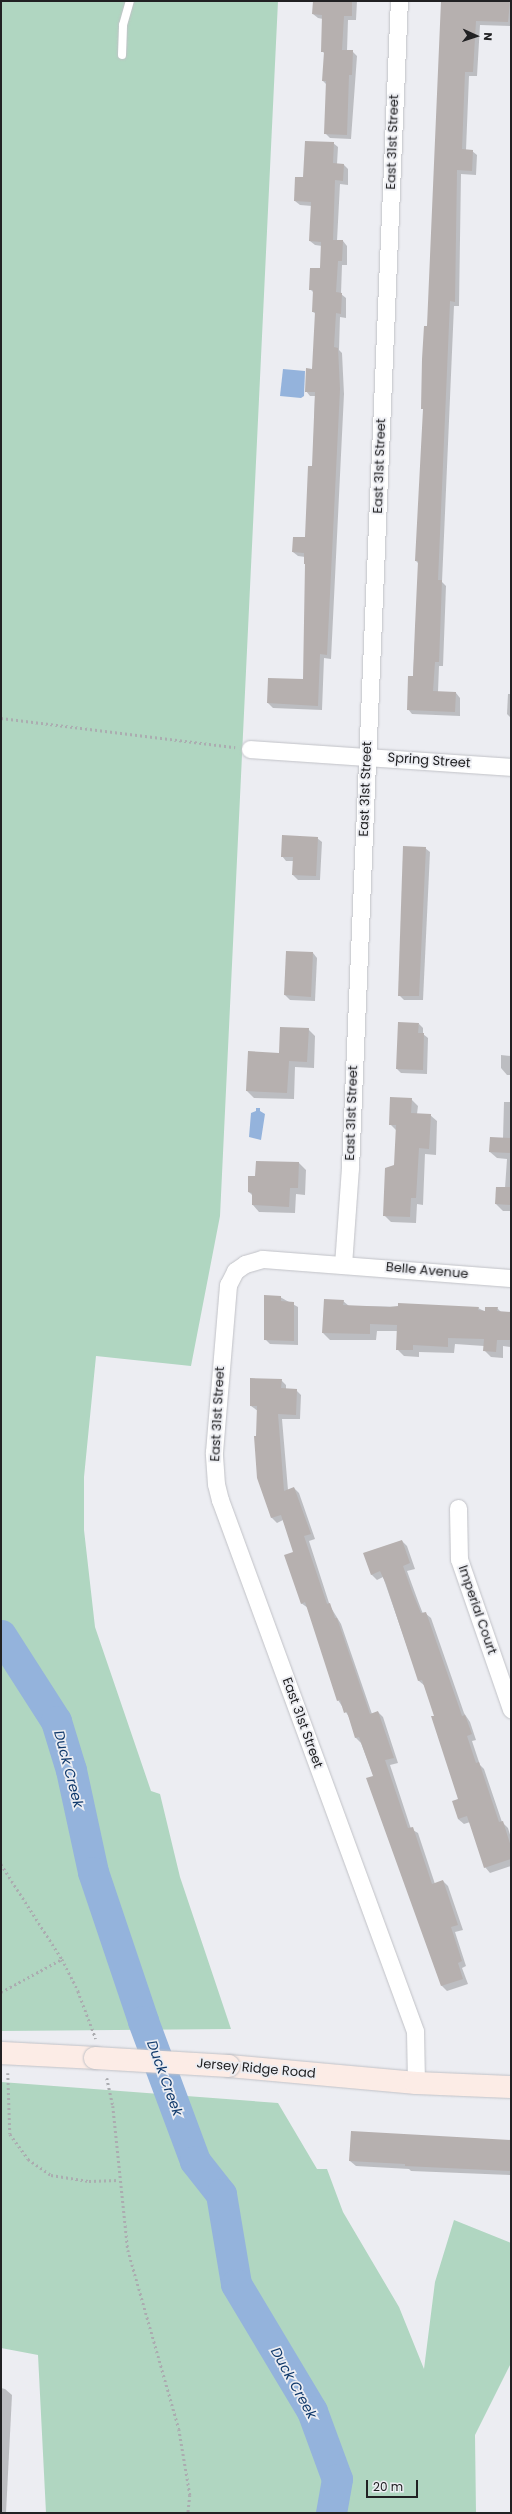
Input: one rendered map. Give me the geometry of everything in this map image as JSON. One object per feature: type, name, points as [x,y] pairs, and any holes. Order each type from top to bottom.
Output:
[{"type":"street","name":"East 31st Street","points":[[399,1],[350,1160],[343,1264],[262,1259],[245,1264],[235,1271],[228,1284],[214,1452],[216,1484],[220,1500],[415,2031],[416,2083]]},
{"type":"street","name":"Spring Street","points":[[250,749],[511,767]]},
{"type":"street","name":"Belle Avenue","points":[[343,1264],[511,1278]]},
{"type":"street","name":"Imperial Court","points":[[458,1508],[459,1559],[511,1710]]},
{"type":"street","name":"Jersey Ridge Road","points":[[4,2053],[229,2066],[416,2083],[511,2087]]},
{"type":"lane","points":[[122,56],[123,25],[130,1]]},
{"type":"path","points":[[1,718],[250,749]]},
{"type":"path","points":[[1,1864],[62,1959],[78,1991],[113,2106],[119,2180],[128,2250],[179,2429],[190,2495],[188,2513]]},
{"type":"path","points":[[1,1992],[62,1959]]},
{"type":"path","points":[[4,2053],[10,2134],[28,2159],[50,2176],[89,2181],[119,2180]]},
{"type":"green space","points":[[1,1],[278,1],[220,1216],[191,1366],[96,1356],[84,1477],[84,1530],[95,1627],[151,1791],[160,1794],[180,1877],[231,2029],[1,2031]]},
{"type":"green space","points":[[1,2082],[278,2103],[317,2169],[327,2169],[343,2212],[399,2307],[424,2369],[435,2282],[454,2220],[511,2243],[511,2363],[475,2435],[476,2513],[46,2513],[38,2355],[1,2348]]},
{"type":"water","points":[[283,369],[305,371],[304,396],[301,398],[280,396]]},
{"type":"water","points":[[256,1108],[260,1108],[260,1111],[265,1114],[261,1140],[249,1137],[251,1113],[256,1111]]},
{"type":"building","points":[[313,1],[352,1],[352,16],[344,16],[342,50],[353,50],[352,75],[349,75],[347,135],[324,134],[326,81],[322,81],[324,52],[321,52],[322,15],[312,14]]},
{"type":"building","points":[[441,1],[510,1],[508,22],[476,21],[473,72],[465,72],[462,149],[473,150],[472,171],[457,170],[455,302],[450,301],[438,580],[442,580],[439,662],[435,662],[433,691],[456,692],[455,712],[407,710],[408,676],[413,676],[418,561],[415,561],[423,409],[421,409],[422,359],[424,326],[427,326]]},
{"type":"building","points":[[305,141],[334,142],[333,163],[344,164],[343,181],[335,180],[333,240],[343,240],[342,261],[338,261],[336,292],[342,293],[341,314],[336,313],[334,347],[338,348],[340,389],[327,655],[320,654],[318,706],[267,703],[268,678],[303,679],[305,564],[304,553],[292,552],[293,537],[305,537],[308,466],[312,466],[315,392],[305,392],[306,368],[312,369],[315,312],[312,312],[313,290],[309,290],[310,268],[320,268],[321,242],[309,241],[311,202],[294,201],[295,177],[303,177]]},
{"type":"building","points":[[282,835],[318,837],[316,876],[292,875],[293,857],[281,857]]},
{"type":"building","points":[[403,846],[426,847],[419,996],[398,996]]},
{"type":"building","points":[[286,951],[313,952],[311,997],[284,995]]},
{"type":"building","points":[[398,1022],[419,1023],[418,1033],[424,1033],[423,1070],[396,1069]]},
{"type":"building","points":[[280,1027],[309,1028],[307,1062],[289,1061],[287,1093],[246,1091],[248,1051],[279,1053]]},
{"type":"building","points":[[390,1097],[412,1098],[411,1113],[431,1114],[429,1149],[419,1148],[416,1198],[411,1198],[410,1217],[383,1216],[385,1168],[394,1165],[396,1125],[389,1125]]},
{"type":"building","points":[[490,1137],[511,1138],[511,1153],[489,1152]]},
{"type":"building","points":[[256,1161],[299,1162],[298,1188],[290,1188],[289,1207],[252,1205],[252,1193],[248,1192],[248,1176],[255,1176]]},
{"type":"building","points":[[496,1187],[511,1187],[511,1205],[495,1204]]},
{"type":"building","points":[[264,1295],[281,1296],[281,1301],[294,1302],[294,1341],[264,1340]]},
{"type":"building","points":[[324,1299],[344,1300],[343,1305],[390,1307],[398,1306],[398,1303],[479,1307],[478,1310],[485,1311],[485,1307],[498,1307],[497,1311],[511,1312],[511,1340],[497,1340],[496,1352],[483,1351],[484,1339],[448,1338],[448,1347],[413,1345],[413,1350],[396,1350],[397,1325],[370,1324],[370,1334],[322,1333]]},
{"type":"building","points":[[250,1378],[282,1379],[281,1388],[297,1389],[296,1415],[278,1414],[284,1491],[294,1487],[311,1534],[304,1536],[327,1604],[330,1603],[335,1618],[337,1618],[370,1714],[378,1711],[394,1758],[385,1760],[408,1828],[413,1827],[432,1884],[443,1880],[458,1925],[451,1927],[462,1961],[458,1963],[463,1979],[441,1986],[366,1778],[373,1776],[359,1737],[355,1738],[347,1712],[344,1713],[340,1700],[337,1701],[305,1602],[301,1604],[284,1555],[293,1552],[281,1515],[271,1518],[257,1478],[254,1436],[256,1436],[257,1406],[250,1406]]},
{"type":"building","points":[[402,1540],[410,1563],[403,1566],[421,1613],[426,1612],[462,1716],[465,1715],[472,1734],[467,1736],[476,1763],[479,1762],[499,1822],[503,1821],[511,1847],[511,1859],[484,1868],[467,1816],[458,1819],[452,1801],[458,1799],[431,1716],[434,1716],[422,1680],[418,1681],[386,1584],[380,1571],[371,1575],[363,1553]]},
{"type":"building","points":[[351,2131],[511,2140],[511,2171],[405,2166],[405,2164],[349,2161]]},
{"type":"waterway","name":"Duck Creek","points":[[1,1635],[56,1721],[71,1770],[93,1872],[143,2021],[195,2161],[221,2194],[236,2284],[312,2411],[337,2479],[331,2513]]}]
